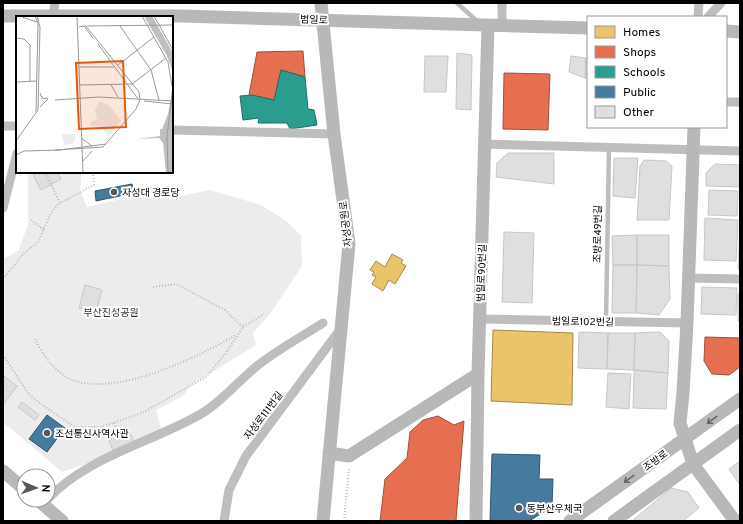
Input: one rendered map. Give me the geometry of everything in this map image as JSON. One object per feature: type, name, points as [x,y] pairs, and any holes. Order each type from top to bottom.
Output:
[{"type":"main road","name":"자성공원로","points":[[321,3],[334,134],[349,244],[323,521]]},
{"type":"main road","name":"범일로","points":[[3,16],[40,16],[54,9],[484,26],[587,28]]},
{"type":"main road","name":"범일로90번길","points":[[476,521],[484,144],[484,26]]},
{"type":"main road","points":[[727,31],[740,32]]},
{"type":"main road","points":[[694,128],[687,323],[680,423],[684,440],[693,464],[735,521]]},
{"type":"main road","points":[[329,454],[349,456],[478,374]]},
{"type":"main road","name":"조방로","points":[[570,521],[740,399]]},
{"type":"main road","points":[[614,521],[740,430]]},
{"type":"main road","points":[[3,471],[16,482]]},
{"type":"main road","points":[[50,508],[62,521]]},
{"type":"street","points":[[502,3],[502,26]]},
{"type":"street","points":[[698,16],[699,3]]},
{"type":"street","points":[[709,16],[721,3]]},
{"type":"street","points":[[727,102],[740,102]]},
{"type":"street","points":[[3,126],[16,126]]},
{"type":"street","points":[[173,130],[334,134]]},
{"type":"street","points":[[484,144],[740,151]]},
{"type":"street","points":[[3,208],[16,157]]},
{"type":"street","points":[[688,278],[740,279]]},
{"type":"street","name":"범일로102번길","points":[[480,319],[687,323]]},
{"type":"street","points":[[56,489],[60,485],[96,464],[200,415],[218,402],[245,376],[270,356],[323,323]]},
{"type":"street","name":"자성로111번길","points":[[224,521],[229,490],[246,456],[340,331]]},
{"type":"lane","points":[[457,3],[484,26]]},
{"type":"lane","name":"조방로49번길","points":[[606,321],[609,148]]},
{"type":"path","points":[[45,173],[60,203]]},
{"type":"path","points":[[3,279],[24,253],[38,242],[50,215],[60,203],[94,185],[93,173]]},
{"type":"path","points":[[31,220],[44,231]]},
{"type":"path","points":[[152,287],[176,284],[225,310],[243,326]]},
{"type":"path","points":[[3,355],[30,396],[75,427],[101,427],[142,414],[206,377],[226,354],[243,326],[264,314]]},
{"type":"path","points":[[35,339],[47,358],[68,378],[79,382],[114,384],[183,363],[237,334]]},
{"type":"path","points":[[114,423],[125,451]]},
{"type":"path","points":[[344,521],[349,456]]},
{"type":"green space","name":"부산진성공원","points":[[28,173],[82,173],[80,190],[87,207],[125,198],[171,198],[210,190],[261,205],[288,222],[301,236],[302,266],[270,314],[253,333],[256,345],[188,387],[185,395],[156,410],[162,432],[110,456],[62,472],[3,422],[3,259],[18,251],[28,225]]},
{"type":"building: Homes","points":[[392,254],[403,260],[401,263],[406,266],[395,284],[389,280],[383,291],[372,284],[376,277],[372,275],[374,272],[370,270],[376,261],[385,267]]},
{"type":"building: Homes","points":[[493,330],[573,333],[572,405],[491,401]]},
{"type":"building: Shops","points":[[303,51],[305,77],[281,70],[274,100],[249,95],[257,52]]},
{"type":"building: Shops","points":[[504,73],[550,74],[548,130],[503,129]]},
{"type":"building: Shops","points":[[705,337],[740,338],[740,367],[729,375],[712,374],[704,361]]},
{"type":"building: Shops","points":[[438,416],[454,425],[464,421],[456,521],[380,521],[385,479],[407,458],[410,432],[423,420]]},
{"type":"building: Schools","points":[[281,70],[305,77],[308,109],[314,110],[317,125],[290,129],[287,123],[258,123],[259,118],[243,120],[240,96],[252,95],[274,100]]},
{"type":"building: Public","name":"자성대 경로당","points":[[132,184],[134,193],[96,201],[95,191]]},
{"type":"building: Public","name":"조선통신사역사관","points":[[47,415],[65,428],[47,452],[29,439]]},
{"type":"building: Public","points":[[492,454],[540,455],[539,479],[553,479],[552,507],[529,521],[490,521]]},
{"type":"building: Other","points":[[457,53],[472,55],[471,110],[456,109]]},
{"type":"building: Other","points":[[425,56],[448,56],[446,92],[424,92]]},
{"type":"building: Other","points":[[571,56],[586,58],[585,78],[569,72]]},
{"type":"building: Other","points":[[586,58],[587,58],[587,79],[585,78]]},
{"type":"building: Other","points":[[508,153],[554,153],[554,184],[496,177],[497,163]]},
{"type":"building: Other","points":[[614,158],[638,158],[635,198],[613,196]]},
{"type":"building: Other","points":[[644,160],[666,161],[672,166],[669,220],[637,220],[640,166]]},
{"type":"building: Other","points":[[715,164],[740,165],[739,187],[706,186],[706,173]]},
{"type":"building: Other","points":[[38,173],[58,173],[61,179],[41,190],[33,175]]},
{"type":"building: Other","points":[[709,190],[738,191],[737,216],[708,215]]},
{"type":"building: Other","points":[[705,218],[738,220],[736,261],[704,260]]},
{"type":"building: Other","points":[[740,226],[740,269],[738,269]]},
{"type":"building: Other","points":[[504,232],[534,233],[532,303],[502,302]]},
{"type":"building: Other","points":[[637,235],[669,235],[669,266],[637,265]]},
{"type":"building: Other","points":[[637,235],[637,265],[613,265],[612,236]]},
{"type":"building: Other","points":[[613,265],[637,265],[636,313],[612,313]]},
{"type":"building: Other","points":[[637,265],[669,266],[670,299],[659,315],[636,313]]},
{"type":"building: Other","points":[[85,285],[102,290],[96,312],[79,308]]},
{"type":"building: Other","points":[[702,287],[737,288],[736,315],[701,314]]},
{"type":"building: Other","points":[[738,294],[740,294],[740,321],[738,321]]},
{"type":"building: Other","points":[[579,332],[608,333],[607,369],[578,368]]},
{"type":"building: Other","points":[[660,332],[669,341],[668,373],[634,370],[635,333]]},
{"type":"building: Other","points":[[608,333],[635,333],[634,370],[607,369]]},
{"type":"building: Other","points":[[634,370],[668,373],[666,409],[633,408]]},
{"type":"building: Other","points":[[608,373],[631,374],[629,409],[606,407]]},
{"type":"building: Other","points":[[4,376],[17,386],[3,405],[3,377]]},
{"type":"building: Other","points":[[22,402],[39,415],[35,420],[18,407]]},
{"type":"building: Other","points":[[129,430],[134,442],[113,451],[108,438]]},
{"type":"building: Other","points":[[740,461],[740,485],[729,469]]},
{"type":"building: Other","points":[[671,488],[688,492],[699,508],[683,521],[632,521]]},
{"type":"place","name":"자성대 경로당","points":[[114,192]]},
{"type":"place","name":"조선통신사역사관","points":[[47,433]]},
{"type":"place","name":"동부산우체국","points":[[519,508]]}]
